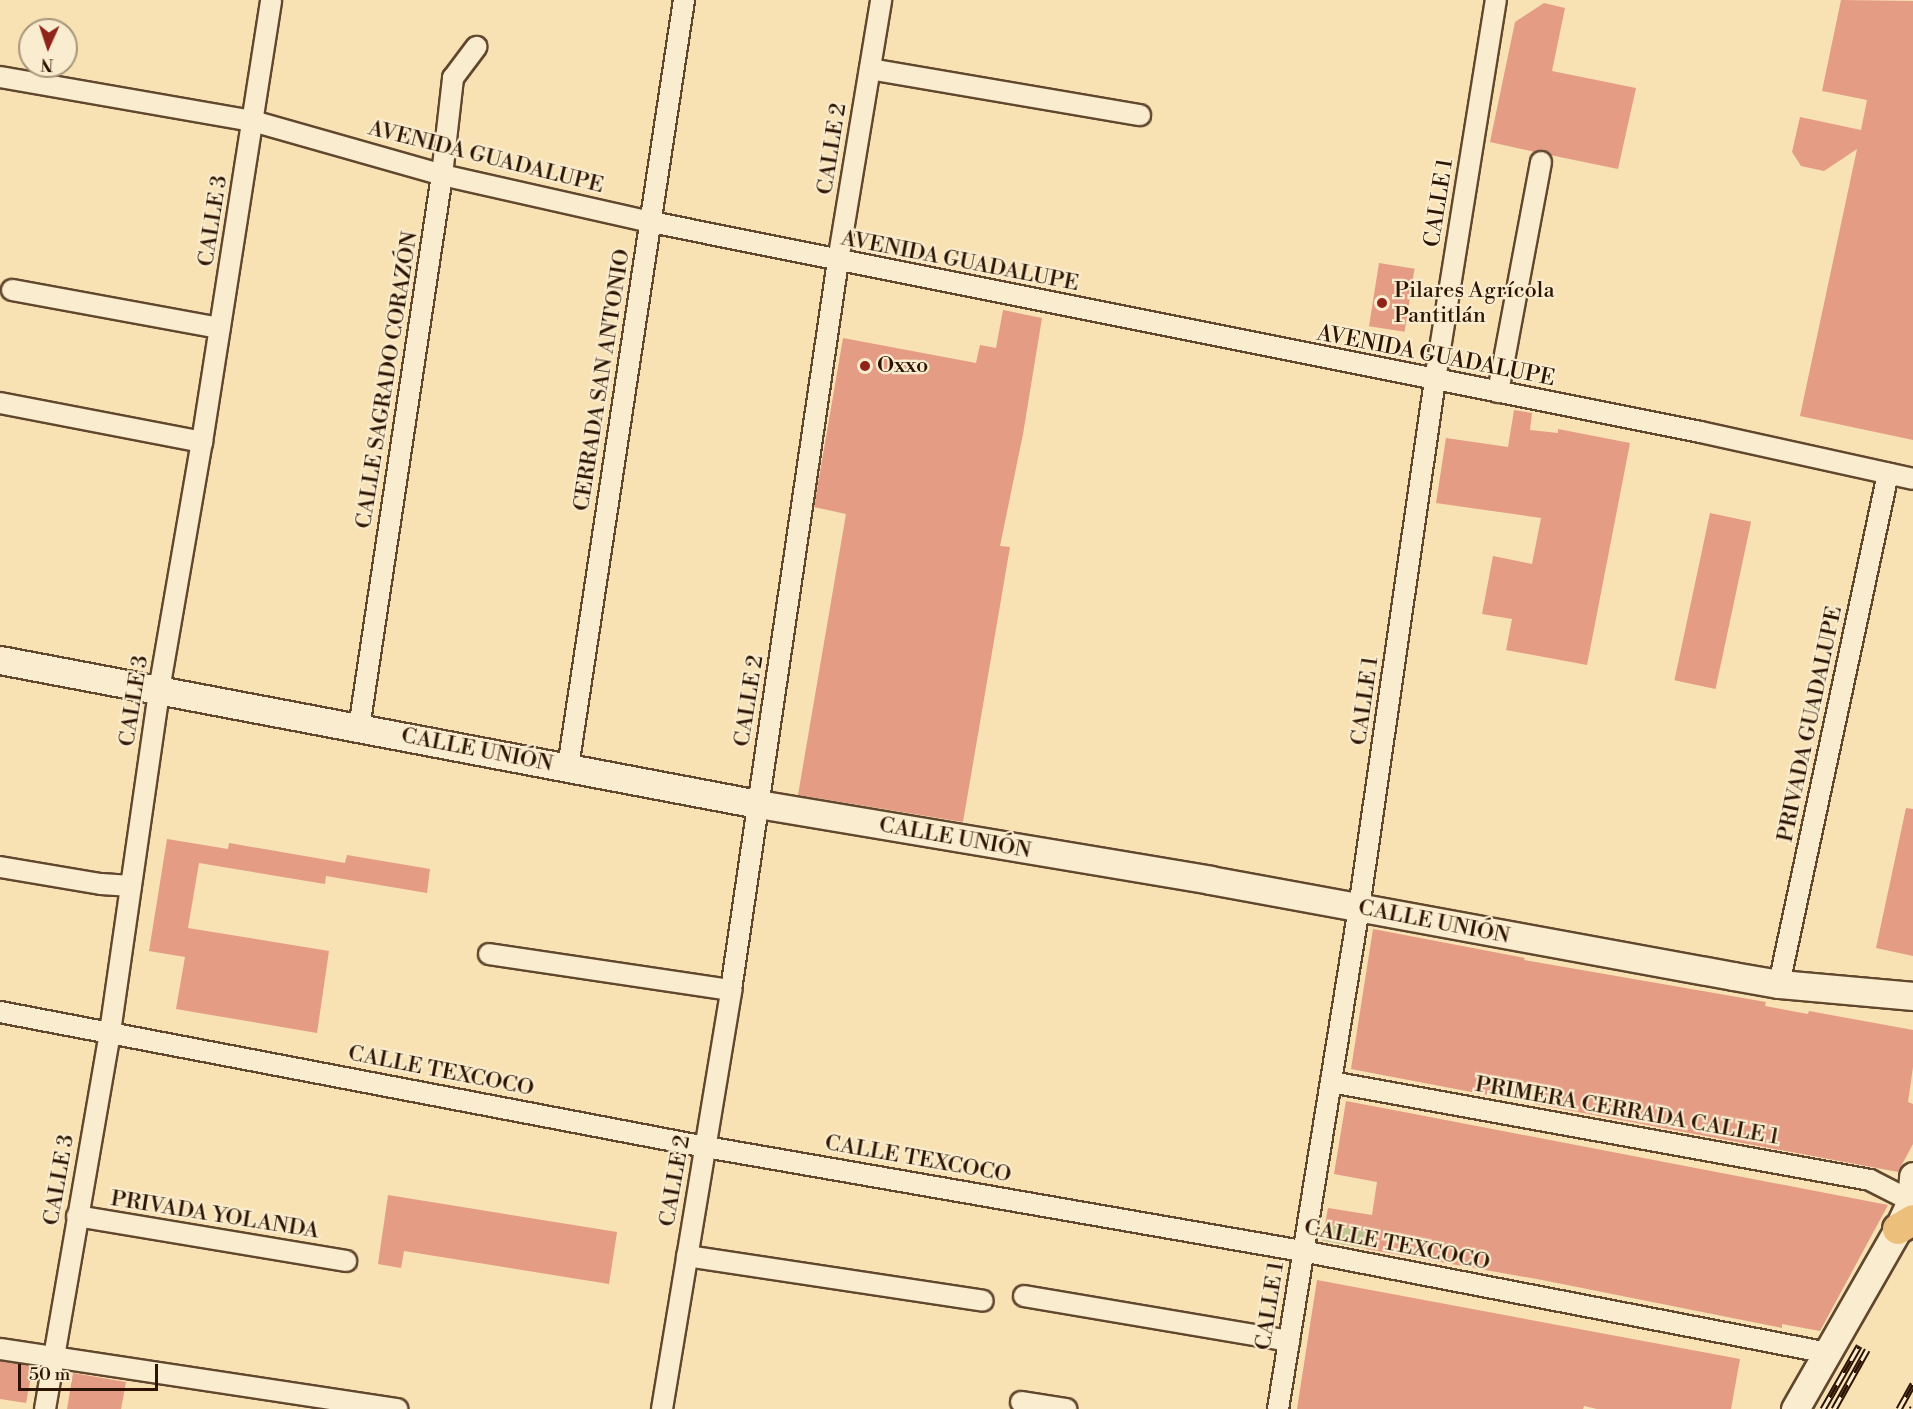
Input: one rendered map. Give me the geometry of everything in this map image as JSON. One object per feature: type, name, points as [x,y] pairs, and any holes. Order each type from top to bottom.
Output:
[{"type":"street","name":"CALLE 3","points":[[45,1409],[76,1216],[110,1032],[159,690],[202,442],[271,0]]},
{"type":"street","name":"CERRADA SAN ANTONIO","points":[[568,767],[684,0]]},
{"type":"street","name":"CALLE 2","points":[[662,1409],[731,990],[838,261],[881,0]]},
{"type":"street","name":"CALLE 1","points":[[1278,1409],[1359,908],[1435,380],[1496,0]]},
{"type":"street","name":"CALLE SAGRADO CORAZÓN","points":[[359,728],[442,175],[454,75],[476,47]]},
{"type":"street","points":[[870,69],[1140,115]]},
{"type":"street","name":"AVENIDA GUADALUPE","points":[[0,77],[253,121],[442,175],[651,222],[1710,434],[1913,479]]},
{"type":"street","points":[[1498,392],[1541,162]]},
{"type":"street","points":[[12,290],[220,328]]},
{"type":"street","points":[[0,403],[202,442]]},
{"type":"street","name":"PRIVADA GUADALUPE","points":[[1779,984],[1888,474]]},
{"type":"street","name":"CALLE UNIÓN","points":[[0,660],[758,804],[1359,908],[1779,984],[1913,996]]},
{"type":"street","points":[[0,867],[101,884],[131,886]]},
{"type":"street","points":[[489,954],[731,990]]},
{"type":"street","name":"CALLE TEXCOCO","points":[[0,1012],[706,1147],[1302,1251],[1828,1353]]},
{"type":"street","name":"PRIMERA CERRADA CALLE 1","points":[[1331,1082],[1870,1180],[1910,1206]]},
{"type":"street","points":[[1795,1409],[1910,1206]]},
{"type":"street","name":"PRIVADA YOLANDA","points":[[76,1216],[346,1261]]},
{"type":"street","points":[[687,1256],[983,1301]]},
{"type":"street","points":[[1024,1296],[1289,1341]]},
{"type":"street","points":[[0,1349],[398,1409]]},
{"type":"street","points":[[1021,1402],[1066,1409]]},
{"type":"green space","points":[[1325,1224],[1369,1232],[1366,1249],[1322,1241]]},
{"type":"building","points":[[1841,0],[1913,1],[1913,440],[1800,416],[1857,149],[1824,171],[1801,166],[1792,152],[1800,117],[1861,130],[1867,100],[1822,91]]},
{"type":"building","points":[[1544,3],[1565,8],[1552,71],[1636,88],[1618,169],[1550,155],[1544,150],[1535,152],[1490,142],[1515,22]]},
{"type":"building","points":[[1379,263],[1415,269],[1405,332],[1369,326]]},
{"type":"building","points":[[1003,310],[1042,318],[1023,434],[1000,546],[1010,547],[963,822],[798,795],[846,514],[814,507],[843,338],[976,363],[980,345],[996,348]]},
{"type":"building","points":[[1514,410],[1532,413],[1530,430],[1558,433],[1558,429],[1630,443],[1587,665],[1506,650],[1512,619],[1482,614],[1493,556],[1532,564],[1541,518],[1436,503],[1446,438],[1508,447]]},
{"type":"building","points":[[1710,513],[1751,522],[1716,689],[1674,680]]},
{"type":"building","points":[[1906,808],[1913,809],[1913,956],[1876,948]]},
{"type":"building","points":[[167,839],[228,849],[229,843],[345,863],[347,855],[430,869],[427,893],[326,876],[325,884],[199,863],[188,928],[329,951],[317,1033],[176,1009],[185,957],[149,951]]},
{"type":"building","points":[[1373,929],[1525,958],[1524,960],[1766,1002],[1765,1006],[1808,1014],[1809,1011],[1913,1030],[1913,1067],[1908,1102],[1913,1104],[1913,1144],[1898,1172],[1535,1104],[1539,1085],[1506,1079],[1503,1098],[1351,1069]]},
{"type":"building","points":[[1346,1101],[1888,1205],[1820,1331],[1782,1324],[1782,1328],[1542,1280],[1366,1249],[1369,1232],[1325,1224],[1328,1208],[1372,1215],[1377,1182],[1334,1174]]},
{"type":"building","points":[[388,1195],[617,1232],[609,1284],[404,1251],[401,1268],[378,1264]]},
{"type":"building","points":[[1317,1280],[1740,1359],[1731,1409],[1597,1409],[1584,1406],[1583,1409],[1297,1409]]},
{"type":"building","points":[[0,1361],[33,1366],[26,1403],[0,1399]]},
{"type":"building","points":[[73,1373],[126,1382],[121,1409],[67,1409]]},
{"type":"railway","points":[[1823,1409],[1859,1346]]},
{"type":"railway","points":[[1834,1409],[1867,1350]]},
{"type":"railway","points":[[1899,1409],[1913,1384]]},
{"type":"place","name":"Pilares Agrícola Pantitlán","points":[[1382,303]]},
{"type":"place","name":"Oxxo","points":[[865,366]]}]
